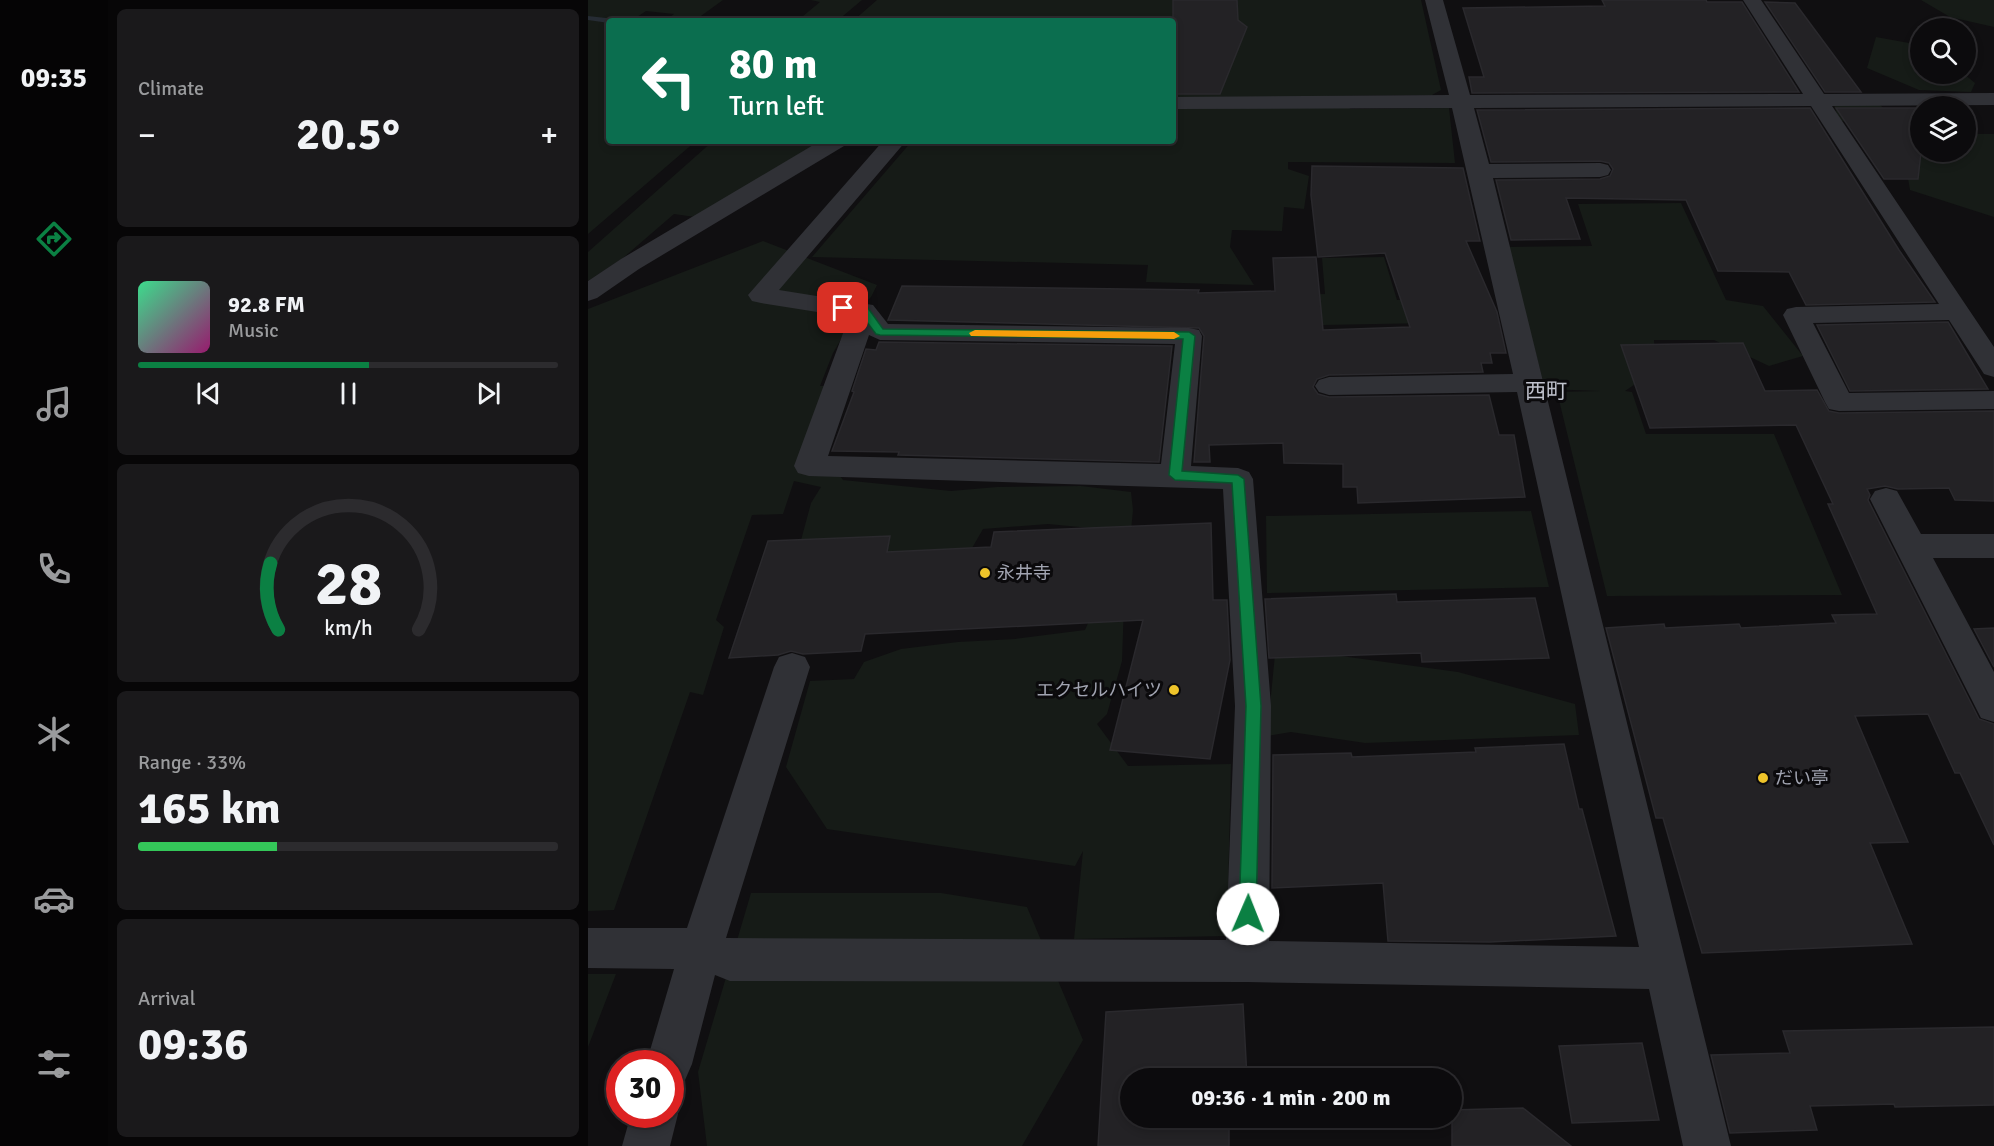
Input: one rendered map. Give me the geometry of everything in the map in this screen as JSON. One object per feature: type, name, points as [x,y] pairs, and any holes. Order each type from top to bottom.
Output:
[{"type":"street","points":[[1434,0],[1480,171],[1707,1146]]},
{"type":"street","points":[[1752,0],[1994,368]]},
{"type":"street","points":[[1176,103],[1994,99]]},
{"type":"street","points":[[588,293],[630,264],[831,144]]},
{"type":"street","points":[[892,144],[761,295],[864,310],[880,332],[1189,336],[1175,475]]},
{"type":"street","points":[[1480,171],[1600,170]]},
{"type":"street","points":[[864,310],[809,466],[1175,475],[1238,479],[1254,706],[1246,960]]},
{"type":"street","points":[[1957,312],[1796,315],[1839,402],[1994,400]]},
{"type":"street","points":[[1329,386],[1529,383]]},
{"type":"street","points":[[1886,499],[1994,707]]},
{"type":"street","points":[[1911,546],[1994,546]]},
{"type":"street","points":[[673,1050],[701,949],[792,668]]},
{"type":"street","points":[[588,948],[701,949],[730,960],[1246,960],[1665,968]]},
{"type":"street","points":[[646,1146],[651,1128]]},
{"type":"shaded area","points":[[588,0],[723,0],[698,18],[669,18],[674,14],[646,11],[636,18],[606,18],[606,144],[693,144],[588,234]]},
{"type":"shaded area","points":[[811,0],[862,0],[841,18],[801,18],[820,2]]},
{"type":"shaded area","points":[[877,0],[1421,0],[1441,90],[1432,95],[1327,96],[1351,109],[1449,108],[1455,163],[1288,162],[1288,169],[1309,176],[1304,209],[1284,207],[1282,231],[1232,230],[1230,247],[1254,285],[1146,282],[1148,265],[812,257],[909,144],[1176,144],[1176,107],[1223,97],[1176,97],[1176,18],[856,18]]},
{"type":"shaded area","points":[[1921,0],[1994,0],[1994,27],[1976,23],[1976,18],[1950,17]]},
{"type":"shaded area","points":[[1876,37],[1910,43],[1910,84],[1975,84],[1971,92],[1919,90],[1867,68]]},
{"type":"shaded area","points":[[1834,105],[1880,105],[1910,131],[1910,162],[1976,162],[1976,134],[1994,134],[1994,217],[1910,190],[1901,137],[1839,120]]},
{"type":"shaded area","points":[[710,144],[816,144],[695,217],[674,214],[623,258],[588,281],[588,252]]},
{"type":"shaded area","points":[[1681,203],[1726,300],[1763,306],[1803,356],[1769,366],[1714,340],[1654,340],[1656,370],[1625,391],[1632,392],[1646,434],[1774,434],[1842,595],[1607,596],[1557,392],[1600,391],[1545,389],[1508,247],[1592,246],[1578,204]]},
{"type":"shaded area","points":[[763,241],[877,285],[871,297],[845,323],[844,334],[833,353],[820,386],[825,386],[809,434],[843,480],[951,491],[997,487],[1081,486],[1131,492],[1133,510],[1124,604],[1122,661],[1107,714],[1097,724],[1128,766],[1231,764],[1227,936],[1074,939],[1083,851],[1075,866],[827,829],[786,767],[810,681],[854,679],[864,662],[901,649],[1085,630],[1106,582],[1101,529],[1048,524],[983,529],[960,569],[800,544],[811,503],[821,487],[794,481],[783,514],[752,515],[716,620],[724,627],[703,695],[690,692],[614,910],[588,911],[588,309]]},
{"type":"shaded area","points":[[1384,257],[1397,300],[1480,293],[1484,322],[1264,326],[1263,295],[1325,294],[1322,258]]},
{"type":"shaded area","points":[[1531,511],[1549,587],[1267,593],[1266,516]]},
{"type":"shaded area","points":[[1276,644],[1341,656],[1458,672],[1575,704],[1579,735],[1365,743],[1291,732],[1267,736]]},
{"type":"shaded area","points":[[751,893],[941,893],[1027,907],[1083,1040],[1022,1146],[707,1146],[698,1072]]},
{"type":"shaded area","points":[[588,974],[616,974],[588,1047]]},
{"type":"building","points":[[1173,0],[1237,0],[1238,20],[1247,27],[1220,94],[1176,94],[1176,18],[1173,18]]},
{"type":"building","points":[[1602,0],[1742,2],[1799,92],[1472,93],[1469,77],[1484,77],[1463,8],[1605,6]]},
{"type":"building","points":[[1765,2],[1795,3],[1861,92],[1825,92]]},
{"type":"building","points":[[1810,108],[1899,250],[1935,302],[1806,305],[1789,272],[1718,271],[1686,200],[1566,198],[1580,239],[1511,240],[1496,180],[1600,179],[1610,176],[1613,169],[1609,163],[1600,161],[1491,162],[1477,110]]},
{"type":"building","points":[[1836,108],[1910,108],[1910,162],[1920,162],[1918,179],[1884,179]]},
{"type":"building","points":[[1312,166],[1463,168],[1480,241],[1466,241],[1497,312],[1506,353],[1490,353],[1492,363],[1481,363],[1483,372],[1329,375],[1317,379],[1313,387],[1318,394],[1329,397],[1489,395],[1499,435],[1514,435],[1525,497],[1358,503],[1357,487],[1343,487],[1343,464],[1284,463],[1283,443],[1209,445],[1210,462],[1194,462],[1204,336],[1199,328],[888,320],[902,286],[1199,290],[1198,293],[1275,291],[1273,258],[1316,257],[1323,330],[1410,327],[1385,253],[1318,257],[1311,195]]},
{"type":"building","points":[[1948,322],[1988,389],[1850,391],[1817,325]]},
{"type":"building","points":[[879,342],[1172,346],[1159,462],[832,451],[854,392],[852,391],[866,349],[876,350]]},
{"type":"building","points":[[1743,343],[1765,391],[1817,390],[1829,411],[1839,413],[1994,411],[1994,501],[1955,500],[1949,488],[1898,489],[1885,486],[1867,489],[1870,495],[1868,500],[1979,719],[1994,724],[1994,845],[1960,773],[1955,773],[1928,714],[1855,716],[1908,842],[1870,843],[1912,944],[1702,953],[1663,818],[1656,818],[1606,628],[1664,624],[1665,628],[1739,624],[1741,628],[1836,623],[1832,615],[1877,614],[1828,504],[1833,504],[1796,425],[1650,428],[1621,345]]},
{"type":"building","name":"永井寺","points":[[1211,523],[1213,600],[1227,600],[1230,660],[1210,759],[1110,750],[1143,620],[865,634],[861,651],[803,654],[791,651],[778,655],[729,658],[768,541],[890,536],[887,552],[991,547],[994,532]]},
{"type":"building","points":[[1396,594],[1397,602],[1535,598],[1549,658],[1422,662],[1421,653],[1269,658],[1265,599]]},
{"type":"building","points":[[1994,628],[1994,667],[1974,629]]},
{"type":"building","points":[[1564,744],[1579,809],[1582,809],[1616,936],[1490,942],[1388,941],[1383,883],[1272,888],[1273,755],[1351,753],[1352,757],[1476,752],[1475,748]]},
{"type":"building","points":[[1243,1004],[1246,1068],[1120,1068],[1120,1128],[1229,1128],[1229,1146],[1098,1146],[1106,1012]]},
{"type":"building","points":[[1994,1027],[1994,1105],[1810,1106],[1817,1130],[1730,1133],[1711,1055],[1790,1053],[1783,1031]]},
{"type":"building","points":[[1642,1043],[1659,1120],[1572,1123],[1559,1046]]},
{"type":"building","points":[[1523,1108],[1571,1146],[1452,1146],[1452,1128],[1462,1128],[1462,1110]]},
{"type":"waterway","points":[[588,18],[606,20]]},
{"type":"slow traffic","points":[[975,333],[1174,336]]},
{"type":"place","name":"永井寺","points":[[985,573]]},
{"type":"place","name":"エクセルハイツ","points":[[1174,690]]},
{"type":"place","name":"だい亭","points":[[1763,778]]},
{"type":"district","name":"西町","points":[[1546,391]]},
{"type":"route","points":[[843,308],[864,310],[880,332],[1189,336],[1175,475],[1238,479],[1254,706],[1248,914]]}]
